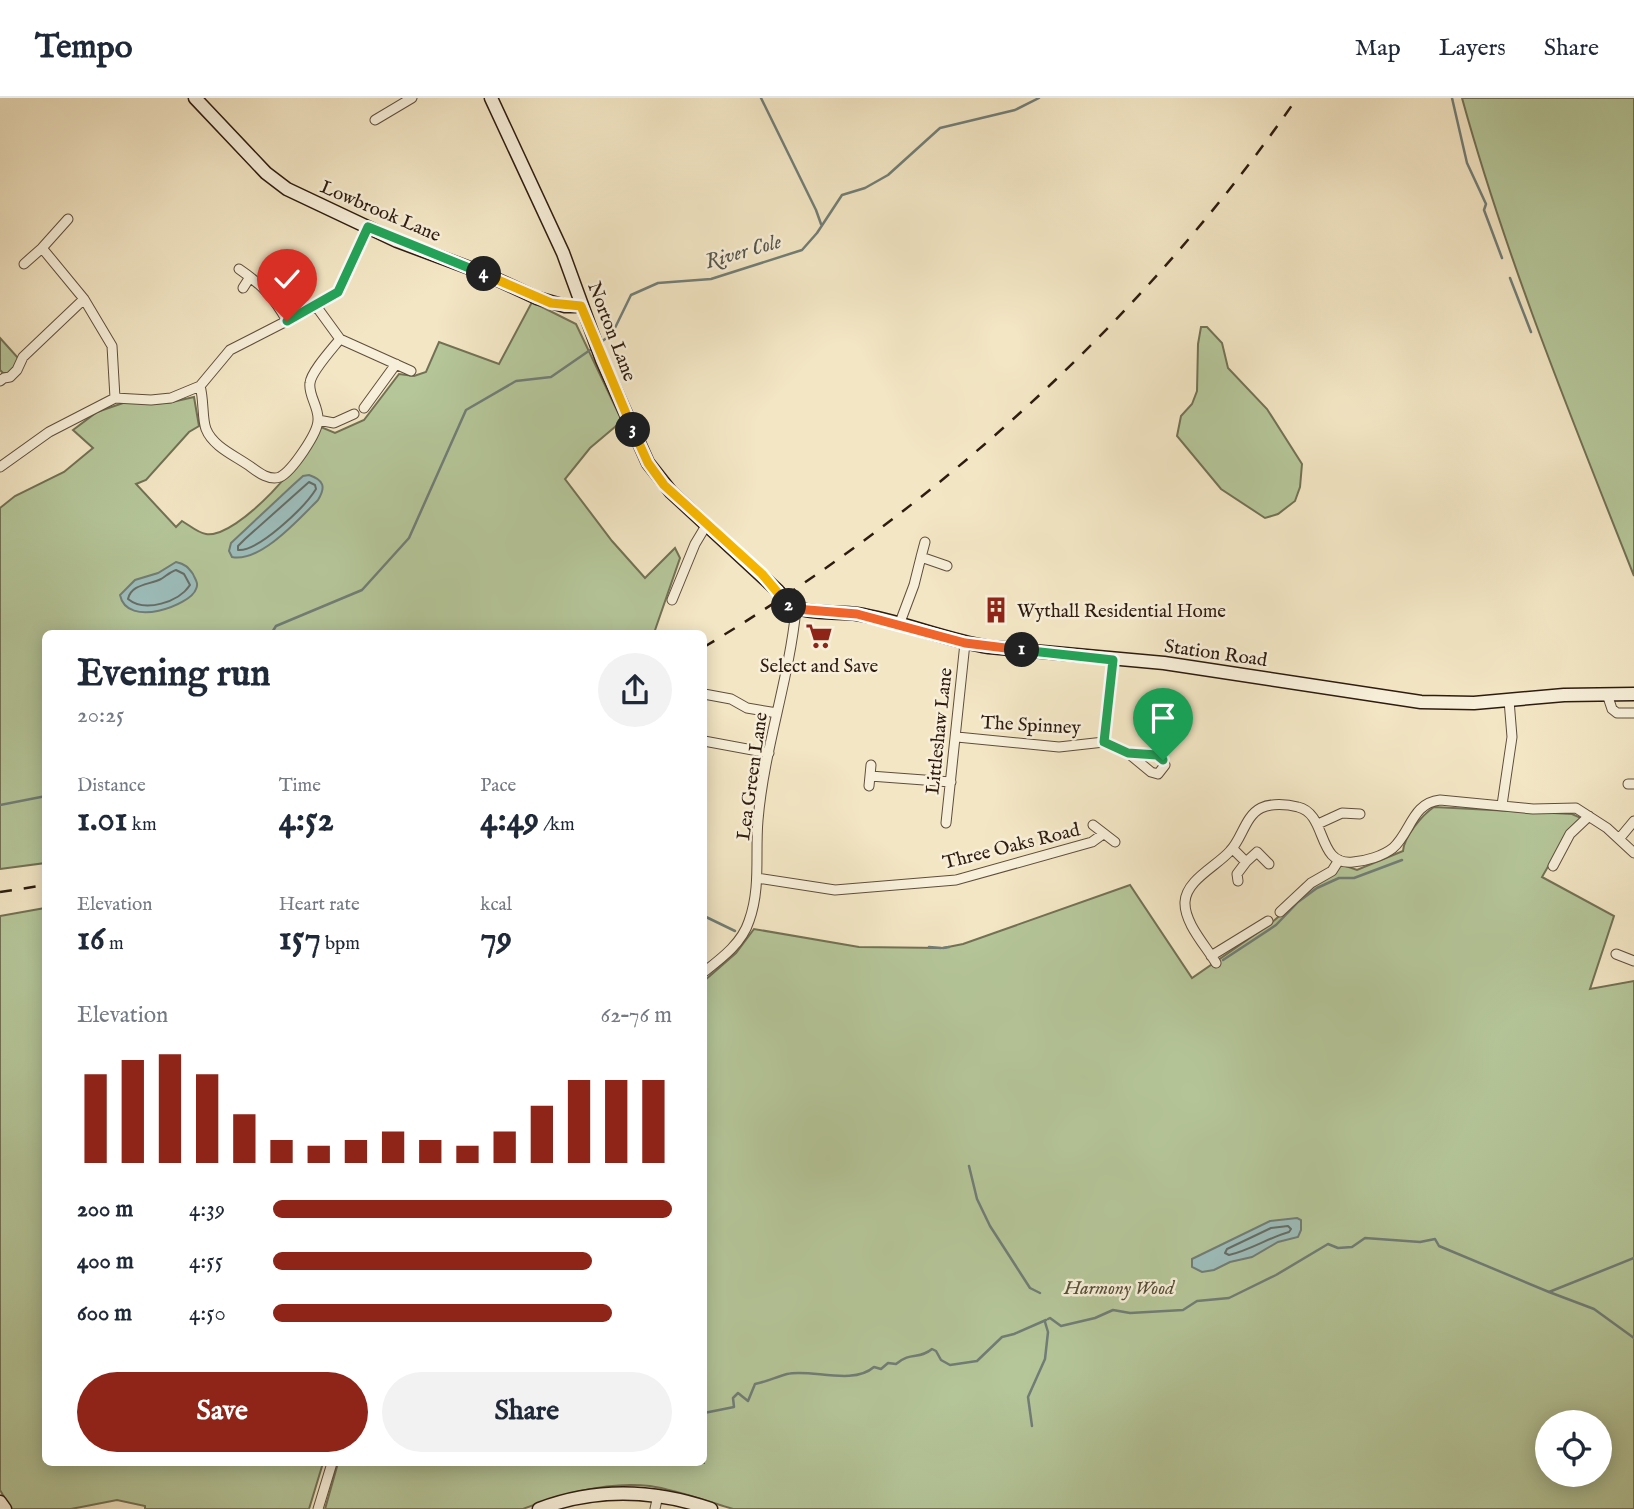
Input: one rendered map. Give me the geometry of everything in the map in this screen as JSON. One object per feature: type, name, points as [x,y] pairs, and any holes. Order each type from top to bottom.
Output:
[{"type":"street","name":"Lowbrook Lane","points":[[195,98],[276,183],[368,227],[483,273],[537,298],[565,306],[581,306]]},
{"type":"street","points":[[375,120],[412,98]]},
{"type":"street","name":"Norton Lane","points":[[491,98],[563,253],[599,354],[648,463],[664,485],[796,609]]},
{"type":"street","points":[[24,264],[68,219]]},
{"type":"street","points":[[0,467],[49,432],[115,398],[172,398],[200,386],[230,350],[338,292],[368,227]]},
{"type":"street","points":[[42,248],[85,299],[112,346],[115,398]]},
{"type":"street","points":[[239,269],[261,284],[275,300],[287,321]]},
{"type":"street","points":[[243,288],[250,277]]},
{"type":"street","points":[[0,381],[10,377],[23,357],[85,299]]},
{"type":"street","points":[[316,306],[340,339],[411,371]]},
{"type":"street","points":[[200,386],[204,401],[205,427],[212,438],[268,477],[279,477],[288,471],[315,434],[317,407],[309,386],[312,377],[340,339]]},
{"type":"street","points":[[364,408],[396,364]]},
{"type":"street","points":[[318,420],[334,423],[354,415]]},
{"type":"street","points":[[672,600],[696,542],[707,524]]},
{"type":"street","points":[[899,625],[914,585],[925,542]]},
{"type":"street","points":[[921,557],[947,566]]},
{"type":"street","name":"Station Road","points":[[796,609],[857,614],[965,643],[1113,660],[1164,663],[1421,702],[1474,703],[1564,695],[1634,694]]},
{"type":"street","name":"Lea Green Lane","points":[[707,969],[729,951],[744,933],[753,908],[757,878],[758,820],[796,609]]},
{"type":"street","name":"Littleshaw Lane","points":[[946,823],[965,643]]},
{"type":"street","name":"The Spinney","points":[[1104,742],[1113,660]]},
{"type":"street","points":[[1607,694],[1612,709],[1617,713],[1634,713]]},
{"type":"street","points":[[707,695],[731,699],[747,708],[777,713]]},
{"type":"street","points":[[1503,805],[1511,737],[1509,700]]},
{"type":"street","name":"The Spinney","points":[[957,737],[1059,747],[1104,742],[1128,753]]},
{"type":"street","points":[[707,742],[769,753]]},
{"type":"street","points":[[871,765],[870,781],[951,782]]},
{"type":"street","points":[[1268,921],[1213,959],[1188,916],[1185,899],[1196,881],[1233,849],[1253,815],[1263,807],[1274,805],[1307,810],[1318,824],[1330,854],[1339,860],[1354,862],[1383,854],[1394,847],[1419,809],[1430,802],[1576,808],[1590,816],[1634,853]]},
{"type":"street","points":[[1318,824],[1342,813],[1360,814]]},
{"type":"street","points":[[1553,866],[1570,834],[1590,816]]},
{"type":"street","points":[[1619,839],[1634,821]]},
{"type":"street","name":"Three Oaks Road","points":[[1093,825],[1115,842]]},
{"type":"street","name":"Three Oaks Road","points":[[757,878],[835,890],[956,880],[1092,842],[1103,834]]},
{"type":"street","points":[[1233,849],[1246,862]]},
{"type":"street","points":[[1238,881],[1237,874],[1257,852],[1269,864]]},
{"type":"street","points":[[1280,912],[1311,883],[1332,871],[1339,860]]},
{"type":"street","points":[[1616,954],[1634,961]]},
{"type":"street","points":[[318,1509],[331,1466]]},
{"type":"street","points":[[539,1509],[589,1495],[635,1492],[658,1494],[711,1509]]},
{"type":"street","points":[[655,1509],[658,1494]]},
{"type":"street","points":[[0,1502],[5,1509]]},
{"type":"green space","points":[[1462,98],[1634,98],[1634,576],[1520,279]]},
{"type":"green space","points":[[532,302],[576,324],[622,421],[590,448],[565,479],[612,541],[645,578],[675,548],[680,558],[655,630],[42,630],[42,863],[0,869],[0,508],[15,496],[64,472],[93,448],[73,430],[97,412],[126,402],[152,404],[194,397],[199,426],[189,432],[146,480],[136,484],[176,527],[182,521],[206,534],[220,532],[254,510],[271,493],[303,456],[321,427],[335,433],[364,420],[399,374],[414,376],[426,372],[439,342],[499,364]]},
{"type":"green space","points":[[1201,327],[1207,327],[1222,343],[1228,368],[1267,409],[1302,464],[1300,487],[1295,501],[1278,514],[1265,518],[1221,489],[1177,436],[1181,416],[1192,404],[1197,391]]},
{"type":"green space","points":[[0,338],[19,359],[10,373],[0,370]]},
{"type":"green space","name":"Harmony Wood","points":[[1434,807],[1572,814],[1581,818],[1569,830],[1542,877],[1614,916],[1590,989],[1634,981],[1634,1509],[733,1509],[671,1490],[618,1485],[553,1498],[523,1509],[325,1509],[337,1466],[707,1466],[707,978],[736,953],[754,929],[859,947],[943,948],[963,944],[1130,885],[1192,978],[1270,924],[1340,864],[1357,870],[1403,851],[1410,833]]},
{"type":"green space","points":[[42,909],[42,1466],[322,1466],[309,1509],[145,1509],[145,1506],[117,1500],[71,1509],[11,1509],[0,1490],[0,916]]},
{"type":"water","points":[[309,475],[321,482],[322,491],[318,500],[267,547],[243,557],[232,557],[229,551],[231,543],[303,476]]},
{"type":"water","points":[[176,562],[188,568],[196,579],[197,587],[192,595],[159,611],[134,611],[125,605],[120,595],[135,580],[158,573]]},
{"type":"water","points":[[1297,1218],[1301,1220],[1298,1237],[1278,1242],[1252,1257],[1230,1262],[1214,1270],[1202,1272],[1192,1267],[1192,1259],[1270,1221]]},
{"type":"waterway","points":[[761,98],[821,224]]},
{"type":"waterway","name":"River Cole","points":[[601,342],[612,334],[631,295],[658,283],[711,279],[802,250],[817,233],[842,195],[865,188],[888,175],[940,128],[1015,110],[1039,98]]},
{"type":"waterway","points":[[1452,98],[1467,163],[1486,204],[1484,210],[1502,258]]},
{"type":"waterway","points":[[1510,278],[1531,332]]},
{"type":"waterway","name":"River Cole","points":[[274,630],[276,626],[362,590],[409,538],[466,410],[516,381],[551,377],[593,348]]},
{"type":"waterway","name":"River Cole","points":[[0,805],[42,797]]},
{"type":"waterway","points":[[1223,960],[1276,925],[1298,902],[1317,888],[1339,878],[1354,878],[1402,860]]},
{"type":"waterway","points":[[707,917],[735,931]]},
{"type":"waterway","points":[[929,947],[941,948]]},
{"type":"waterway","points":[[943,948],[949,947]]},
{"type":"waterway","points":[[969,1166],[977,1199],[990,1226],[1030,1288],[1040,1293]]},
{"type":"waterway","points":[[1048,1319],[1061,1326],[1095,1318],[1113,1310],[1130,1313],[1183,1310],[1197,1301],[1229,1298],[1276,1275],[1328,1244],[1338,1248],[1352,1247],[1365,1238],[1420,1242],[1435,1239],[1439,1246],[1549,1292],[1634,1258]]},
{"type":"waterway","points":[[1549,1292],[1594,1309],[1634,1338]]},
{"type":"waterway","points":[[707,1412],[734,1407],[733,1398],[738,1393],[748,1401],[755,1384],[787,1374],[854,1375],[865,1373],[874,1367],[881,1369],[888,1363],[896,1364],[932,1349],[941,1360],[950,1365],[977,1361],[1002,1337],[1046,1320]]},
{"type":"waterway","points":[[1032,1426],[1028,1397],[1045,1359],[1048,1332],[1045,1322]]},
{"type":"railway","points":[[707,645],[790,593],[873,534],[953,471],[1030,404],[1103,333],[1172,258],[1237,180],[1297,98]]},
{"type":"railway","points":[[0,892],[42,886]]},
{"type":"place","name":"Wythall Residential Home","points":[[996,610]]},
{"type":"place","name":"Select and Save","points":[[819,636]]},
{"type":"route","points":[[287,321],[338,292],[368,227],[483,273],[537,298],[565,306],[581,306],[640,448],[654,472],[671,492],[762,574],[790,607],[874,617],[938,636],[989,647],[1113,660],[1104,742],[1128,753],[1157,755],[1163,760]]}]
